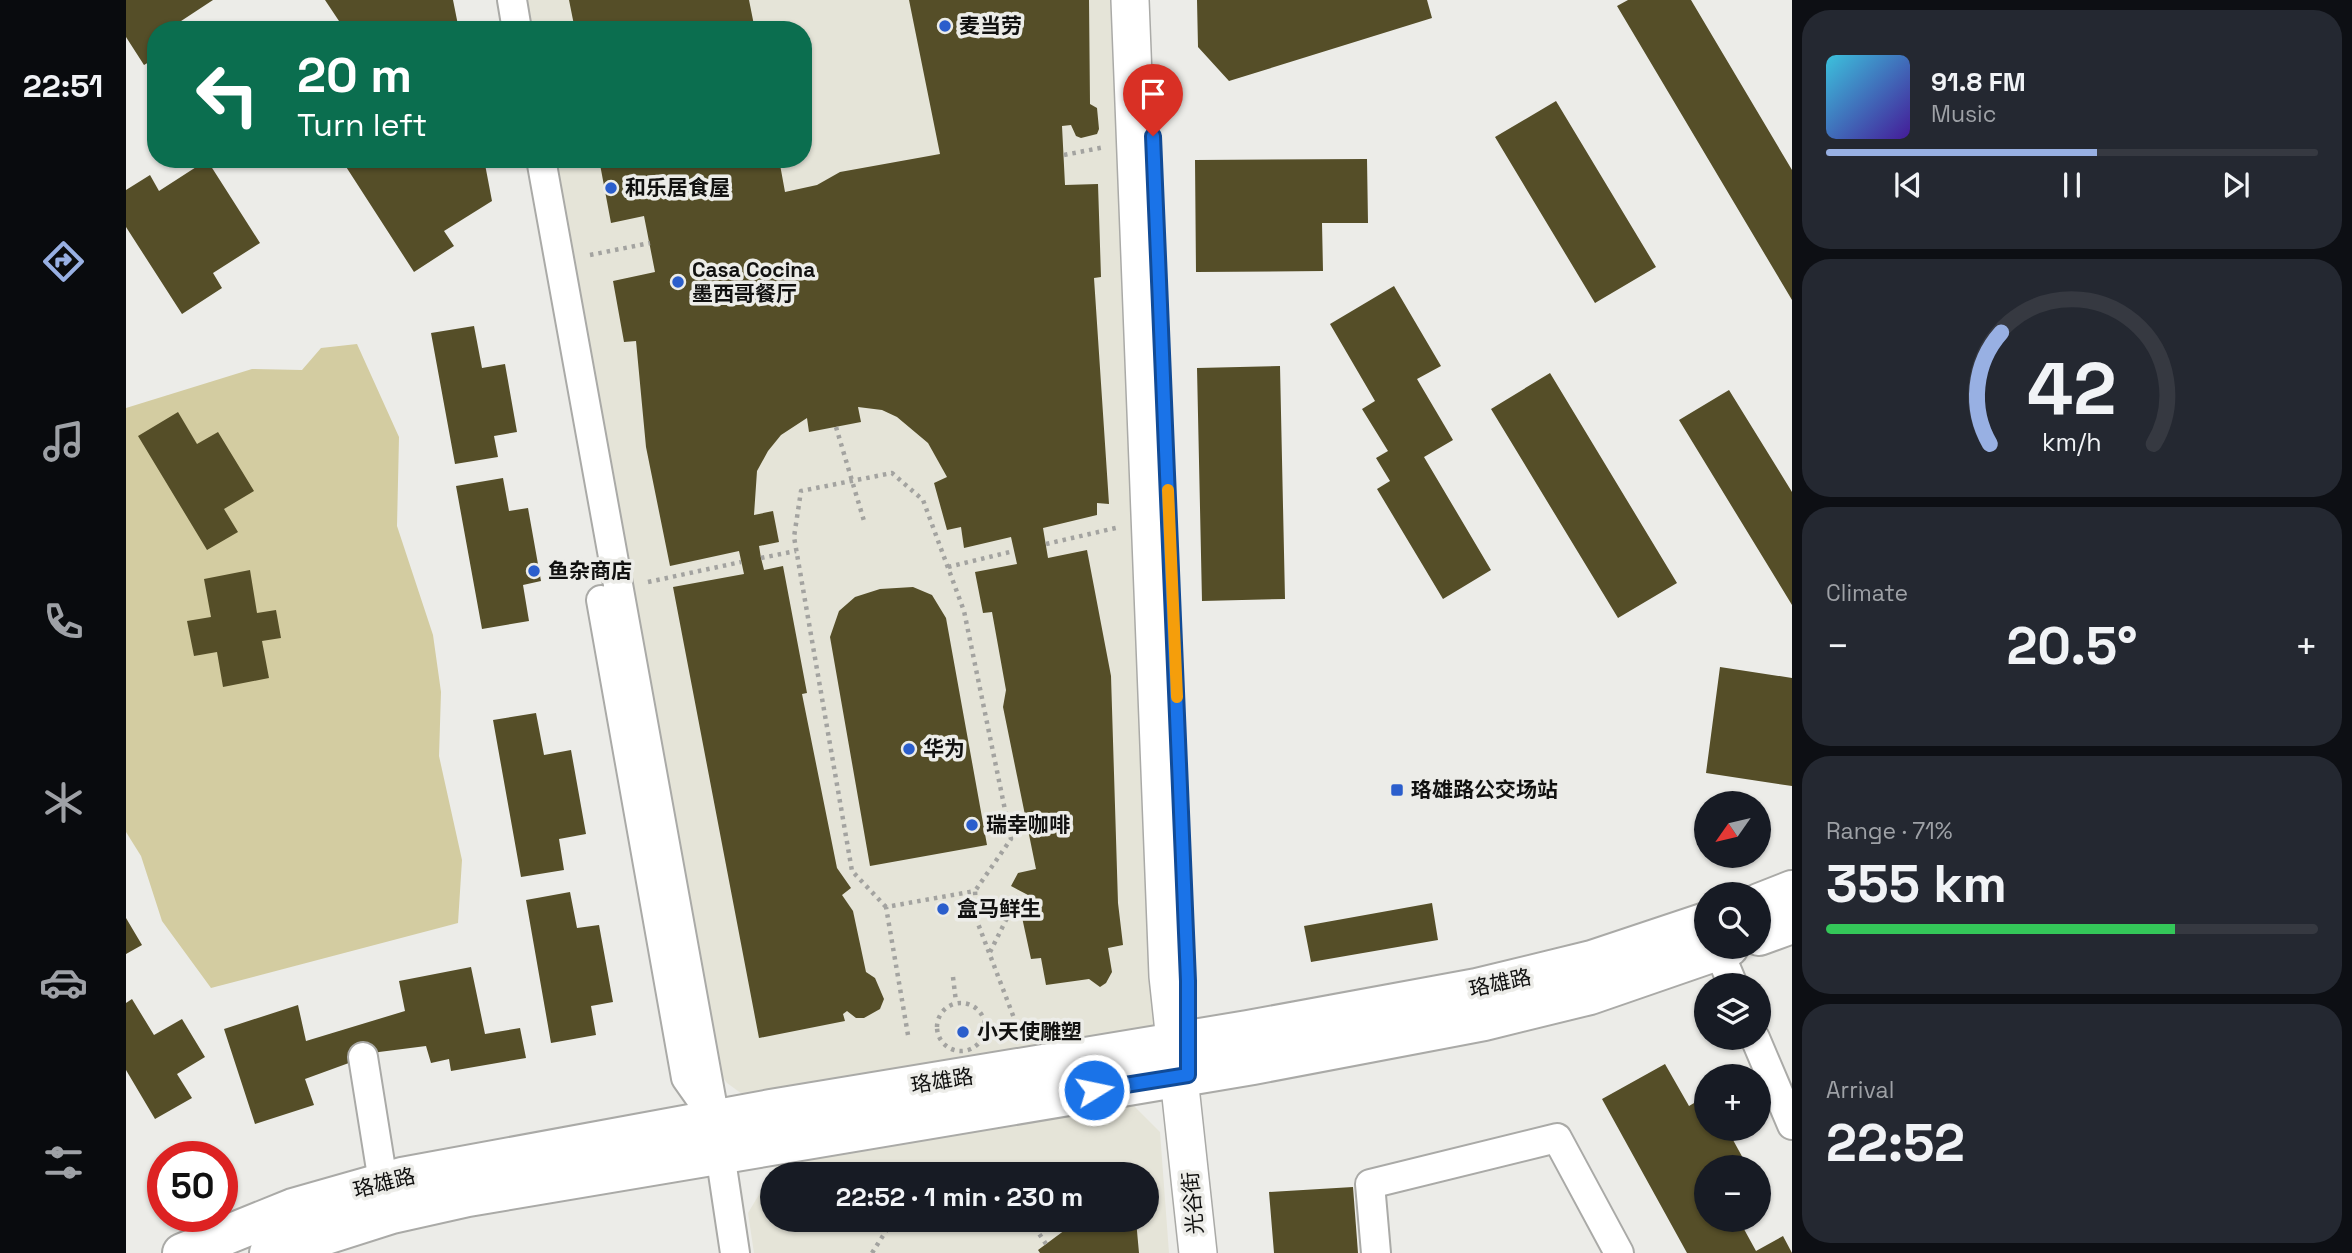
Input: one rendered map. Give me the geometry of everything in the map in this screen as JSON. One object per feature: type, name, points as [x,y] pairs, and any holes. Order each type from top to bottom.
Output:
[{"type":"main road","points":[[1771,898],[1792,890]]},
{"type":"main road","points":[[1771,931],[1792,923]]},
{"type":"main road","name":"珞雄路","points":[[182,1253],[293,1208],[383,1182],[718,1137],[1183,1058],[1539,975],[1648,944],[1694,943]]},
{"type":"main road","name":"珞雄路","points":[[269,1253],[392,1214],[718,1137]]},
{"type":"street","points":[[494,0],[498,21]]},
{"type":"street","points":[[512,0],[516,21]]},
{"type":"street","points":[[1130,0],[1168,976],[1183,1058]]},
{"type":"street","points":[[1148,0],[1187,953],[1183,1058]]},
{"type":"street","points":[[524,168],[687,1078],[718,1137]]},
{"type":"street","points":[[543,168],[718,1137],[735,1253]]},
{"type":"street","points":[[1760,1050],[1792,1125]]},
{"type":"street","points":[[363,1057],[383,1182]]},
{"type":"street","name":"光谷街","points":[[1183,1058],[1198,1253]]},
{"type":"street","points":[[1376,1253],[1370,1184],[1557,1138],[1619,1253]]},
{"type":"path","points":[[1064,155],[1109,146]]},
{"type":"path","points":[[590,255],[650,243]]},
{"type":"path","points":[[836,427],[864,521]]},
{"type":"path","points":[[908,1035],[886,908],[852,871],[794,537],[801,491],[892,473],[923,500],[964,611],[1011,839],[975,891],[978,922],[1014,1018]]},
{"type":"path","points":[[1046,544],[1123,526]]},
{"type":"path","points":[[761,558],[796,551]]},
{"type":"path","points":[[948,567],[1014,551]]},
{"type":"path","points":[[648,582],[741,562]]},
{"type":"path","points":[[886,908],[975,891]]},
{"type":"path","points":[[989,952],[1020,892]]},
{"type":"path","points":[[953,977],[956,1002]]},
{"type":"path","points":[[956,1002],[964,1002],[977,1009],[985,1021],[979,1043],[966,1050],[952,1049],[944,1045],[937,1030],[943,1010],[956,1002]]},
{"type":"path","points":[[872,1253],[885,1232]]},
{"type":"path","points":[[1038,1232],[1046,1244]]},
{"type":"shaded area","points":[[521,0],[1122,0],[1159,1026],[749,1099],[727,1083],[710,1060],[552,168],[812,168],[812,21],[525,21]]},
{"type":"shaded area","points":[[357,344],[399,437],[397,526],[433,635],[441,692],[439,756],[462,860],[458,923],[211,988],[162,921],[141,856],[126,832],[126,408],[252,369],[302,370],[321,348]]},
{"type":"shaded area","points":[[1126,1098],[1160,1132],[1169,1253],[754,1253],[748,1213],[760,1193],[760,1232],[1159,1232],[1159,1162],[778,1162],[782,1156]]},
{"type":"building","points":[[126,0],[213,0],[181,21],[147,21],[147,63],[144,65],[126,37]]},
{"type":"building","points":[[325,0],[453,0],[457,21],[339,21]]},
{"type":"building","points":[[569,0],[749,0],[753,21],[573,21]]},
{"type":"building","points":[[909,0],[1089,0],[1090,104],[1097,108],[1099,129],[1097,134],[1081,138],[1076,136],[1071,125],[1062,126],[1065,185],[1098,184],[1101,277],[1094,278],[1109,504],[1097,503],[1097,515],[1043,528],[1048,558],[1087,550],[1111,676],[1118,903],[1123,945],[1108,948],[1112,972],[1106,983],[1100,987],[1089,979],[1046,985],[1041,958],[1031,959],[1020,908],[1030,905],[1028,895],[1011,886],[1018,873],[1036,869],[1003,707],[1006,690],[992,612],[983,613],[975,572],[1017,564],[1011,537],[964,548],[961,527],[947,530],[934,483],[947,477],[928,443],[897,417],[882,410],[858,407],[861,422],[809,432],[807,418],[781,435],[757,471],[754,515],[773,511],[779,542],[759,546],[761,558],[764,570],[783,566],[807,693],[802,694],[837,868],[851,888],[842,895],[853,911],[866,972],[875,978],[884,999],[880,1009],[864,1018],[856,1018],[847,1011],[843,1014],[845,1021],[759,1038],[673,587],[744,574],[739,551],[670,566],[646,447],[636,341],[624,342],[613,281],[655,272],[644,216],[611,223],[601,168],[781,168],[785,192],[817,185],[840,172],[940,154]]},
{"type":"building","points":[[1197,0],[1427,0],[1432,18],[1229,81],[1198,47]]},
{"type":"building","points":[[1628,0],[1691,0],[1792,170],[1792,300],[1617,6]]},
{"type":"building","points":[[1556,101],[1656,267],[1595,303],[1495,137]]},
{"type":"building","points":[[1367,159],[1368,223],[1322,223],[1323,271],[1196,272],[1195,160]]},
{"type":"building","points":[[195,168],[212,168],[260,243],[213,273],[222,288],[182,314],[126,227],[126,190],[150,175],[159,191]]},
{"type":"building","points":[[347,168],[486,168],[492,201],[444,231],[454,246],[414,272]]},
{"type":"building","points":[[1394,286],[1441,366],[1417,379],[1453,440],[1424,457],[1491,570],[1443,599],[1377,489],[1390,481],[1376,458],[1388,451],[1362,409],[1375,401],[1330,324]]},
{"type":"building","points":[[474,326],[482,368],[505,364],[517,432],[494,436],[498,457],[455,464],[431,333]]},
{"type":"building","points":[[1280,366],[1285,599],[1202,601],[1197,368]]},
{"type":"building","points":[[1550,373],[1677,583],[1618,618],[1491,409]]},
{"type":"building","points":[[1729,390],[1792,492],[1792,605],[1679,420]]},
{"type":"building","points":[[178,412],[197,444],[218,432],[254,491],[224,509],[238,532],[207,550],[138,436]]},
{"type":"building","points":[[503,478],[509,511],[528,508],[541,581],[523,585],[529,621],[482,629],[456,486]]},
{"type":"building","points":[[250,570],[257,613],[276,610],[281,638],[262,641],[269,678],[223,687],[217,652],[194,656],[187,621],[211,617],[204,579]]},
{"type":"building","name":"华为","points":[[913,587],[932,595],[946,618],[987,845],[870,866],[830,637],[839,611],[855,597],[880,589]]},
{"type":"building","points":[[1720,667],[1792,678],[1792,786],[1706,773]]},
{"type":"building","points":[[536,713],[544,755],[571,750],[586,834],[559,839],[564,870],[521,877],[493,720]]},
{"type":"building","points":[[570,892],[577,928],[599,925],[613,1002],[591,1006],[596,1035],[551,1043],[526,900]]},
{"type":"building","points":[[1432,903],[1438,940],[1311,962],[1304,926]]},
{"type":"building","points":[[126,918],[142,945],[126,954]]},
{"type":"building","points":[[471,967],[485,1034],[520,1028],[526,1058],[451,1071],[449,1059],[431,1063],[426,1046],[379,1052],[305,1079],[314,1105],[255,1124],[224,1029],[298,1005],[306,1041],[405,1011],[399,981]]},
{"type":"building","points":[[132,999],[154,1035],[182,1019],[205,1057],[177,1074],[192,1098],[155,1119],[126,1070],[126,1003]]},
{"type":"building","points":[[1665,1064],[1689,1106],[1694,1103],[1694,1141],[1734,1141],[1741,1155],[1694,1155],[1694,1232],[1746,1232],[1756,1251],[1783,1236],[1792,1253],[1687,1253],[1602,1099]]},
{"type":"building","points":[[1353,1187],[1358,1253],[1274,1253],[1269,1192]]},
{"type":"building","points":[[1062,1232],[1137,1232],[1139,1253],[1040,1253],[1038,1250]]},
{"type":"slow traffic","points":[[1168,490],[1177,697]]},
{"type":"place","name":"麦当劳","points":[[945,26]]},
{"type":"place","name":"和乐居食屋","points":[[611,188]]},
{"type":"place","name":"Casa Cocina 墨西哥餐厅","points":[[678,282]]},
{"type":"place","name":"鱼杂商店","points":[[534,571]]},
{"type":"place","name":"华为","points":[[909,749]]},
{"type":"place","name":"珞雄路公交场站","points":[[1397,790]]},
{"type":"place","name":"瑞幸咖啡","points":[[972,825]]},
{"type":"place","name":"盒马鲜生","points":[[943,909]]},
{"type":"place","name":"小天使雕塑","points":[[963,1032]]},
{"type":"route","points":[[1094,1090],[1188,1075],[1188,981],[1153,136]]}]
